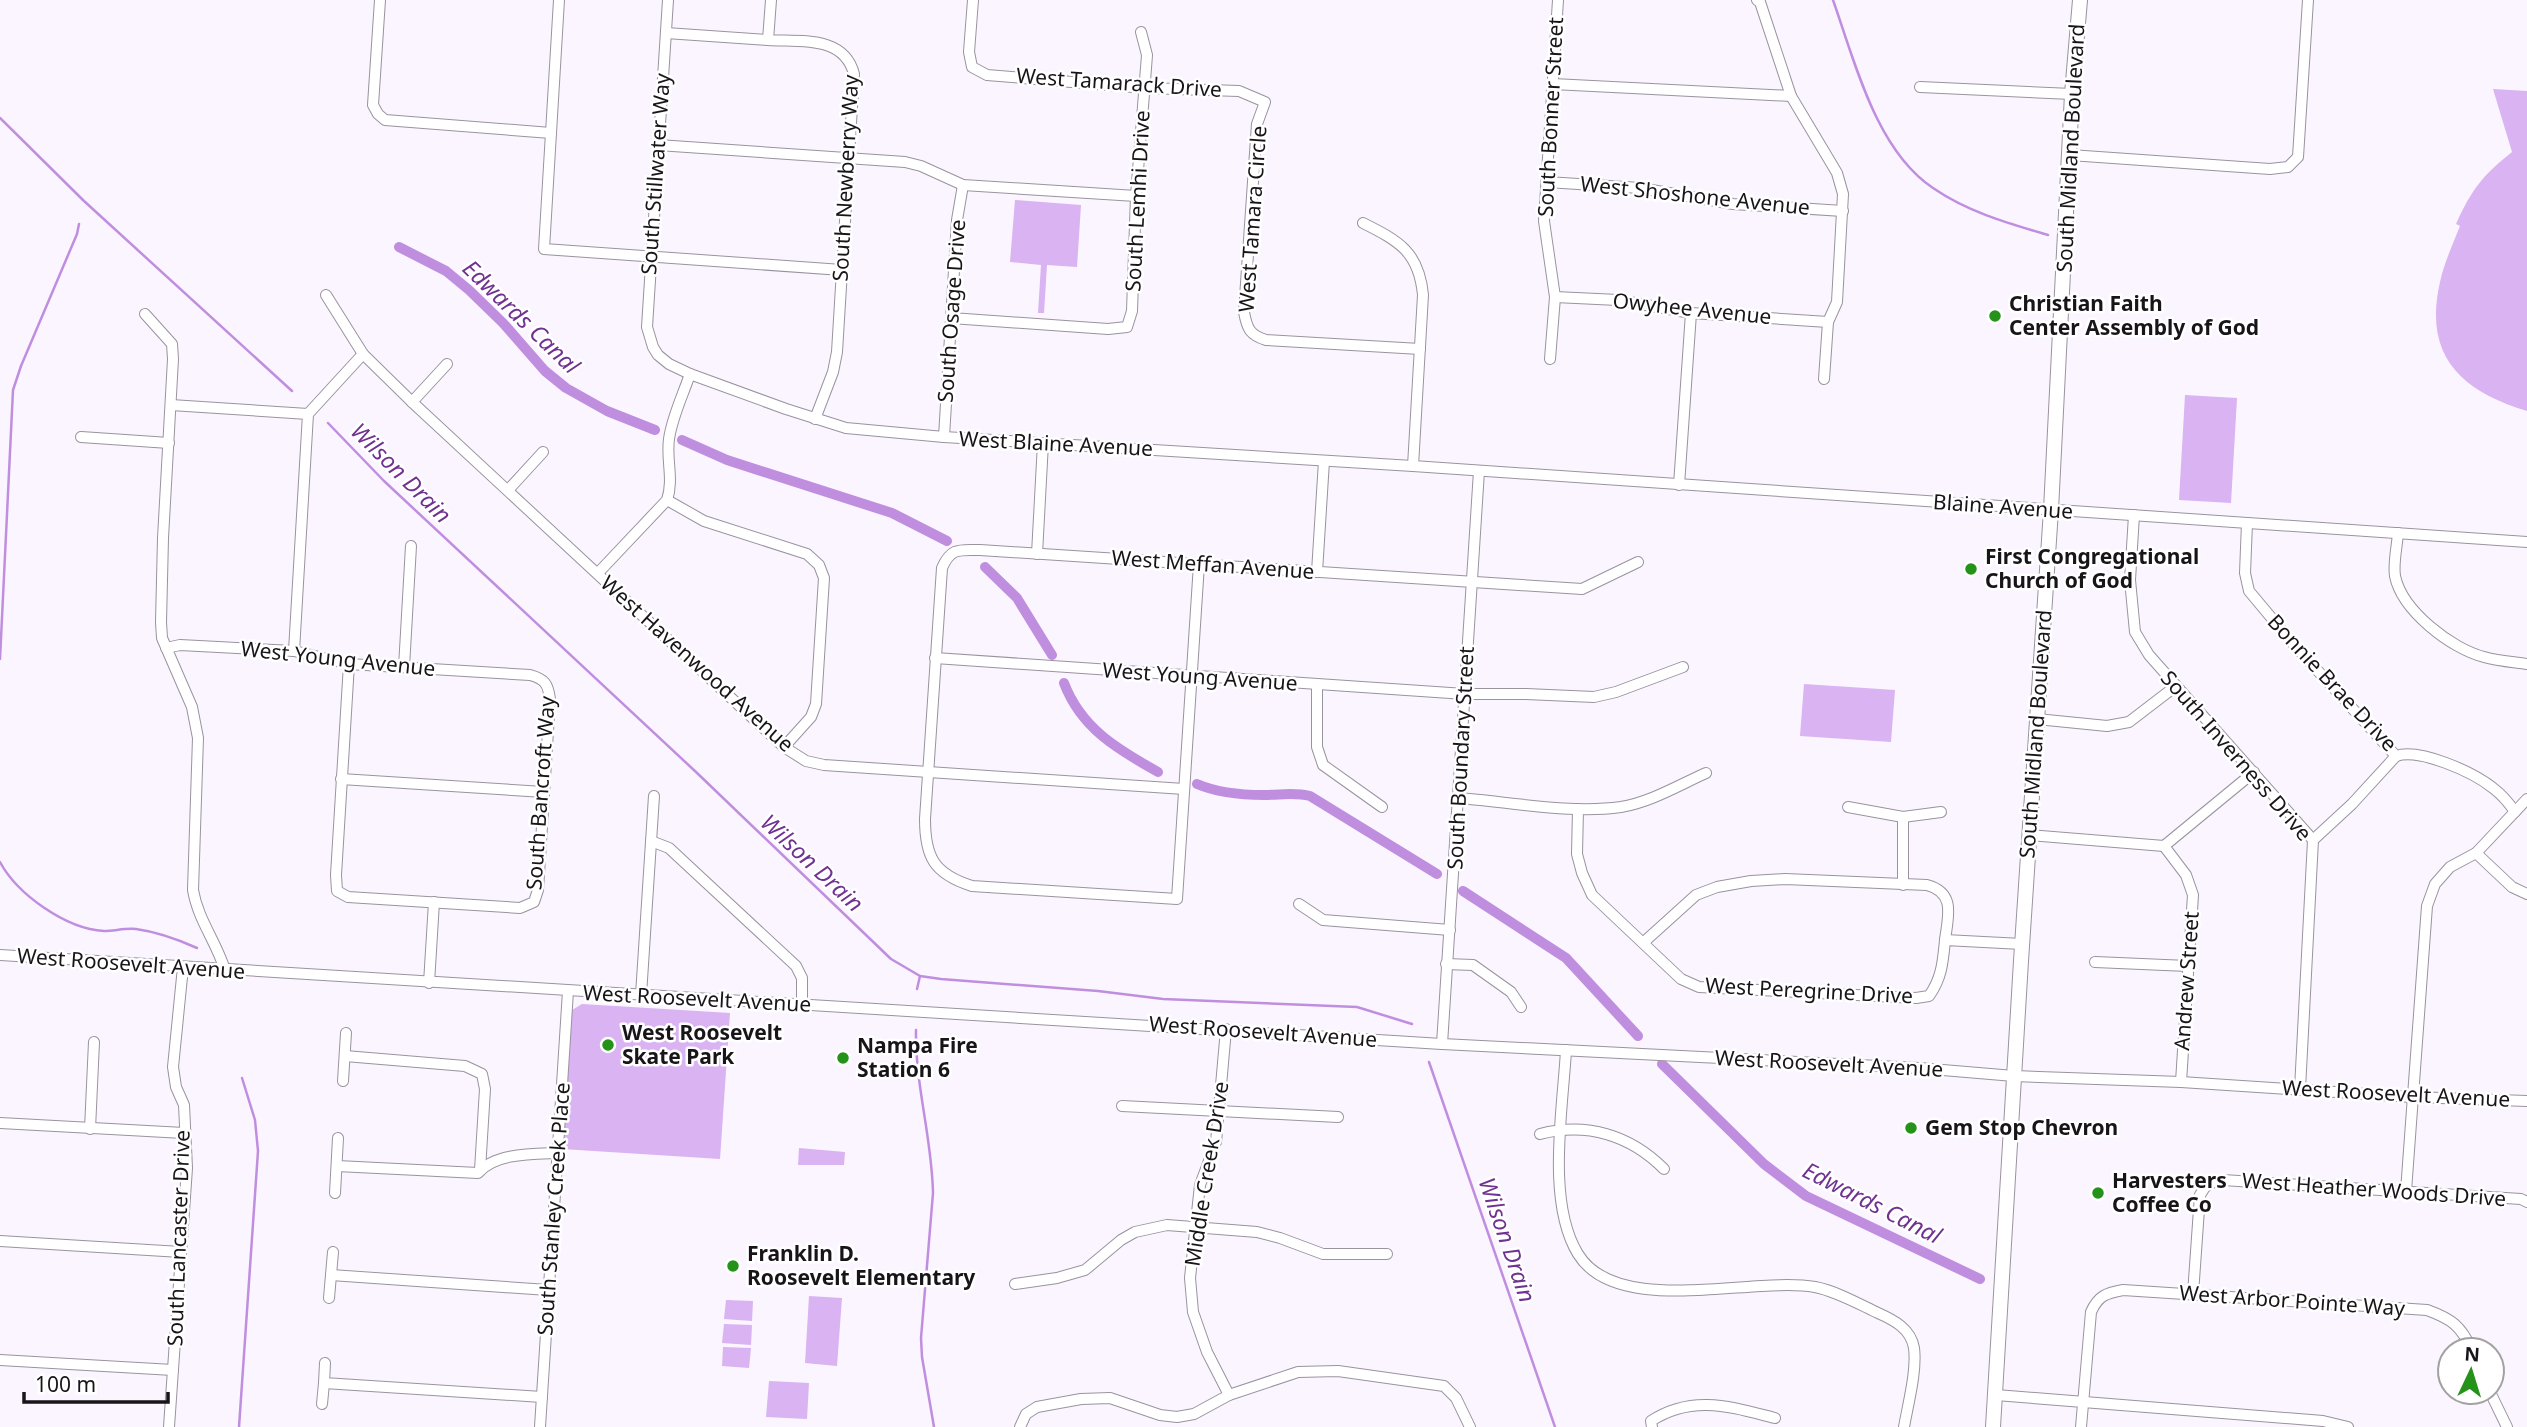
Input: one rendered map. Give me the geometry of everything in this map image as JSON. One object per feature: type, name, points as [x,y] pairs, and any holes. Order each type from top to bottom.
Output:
[{"type":"main road","name":"South Midland Boulevard","points":[[1993,1427],[2051,510],[2072,94],[2080,0]]},
{"type":"street","points":[[380,0],[373,105],[385,120],[551,133]]},
{"type":"street","points":[[559,0],[544,248],[842,270]]},
{"type":"street","name":"South Stillwater Way","points":[[653,347],[647,327],[668,0]]},
{"type":"street","points":[[768,40],[771,0]]},
{"type":"street","name":"West Tamarack Drive","points":[[973,0],[969,52],[972,67],[987,75],[1145,88],[1239,91],[1265,102]]},
{"type":"street","name":"South Bonner Street","points":[[1550,359],[1555,296],[1544,221],[1558,0]]},
{"type":"street","points":[[2070,155],[2270,169],[2288,167],[2298,157],[2308,0]]},
{"type":"street","points":[[1758,1],[1791,96],[1837,173],[1843,194],[1837,302],[1828,322],[1824,379]]},
{"type":"street","name":"South Lemhi Drive","points":[[951,318],[1108,329],[1127,327],[1132,311],[1136,196],[1147,55],[1142,32]]},
{"type":"street","name":"South Newberry Way","points":[[666,33],[824,44],[837,48],[847,56],[854,74],[835,362],[815,419]]},
{"type":"street","points":[[1553,84],[1791,96]]},
{"type":"street","points":[[1920,87],[2072,94]]},
{"type":"street","name":"West Tamara Circle","points":[[1265,102],[1257,124],[1244,312],[1246,327],[1253,335],[1266,340],[1420,349]]},
{"type":"street","points":[[658,145],[913,164],[963,185],[1136,196]]},
{"type":"street","name":"West Shoshone Avenue","points":[[1547,182],[1640,188],[1733,204],[1843,211]]},
{"type":"street","name":"South Osage Drive","points":[[944,437],[957,220],[963,185]]},
{"type":"street","points":[[1363,223],[1395,238],[1410,254],[1421,274],[1423,295],[1413,466]]},
{"type":"street","name":"West Havenwood Avenue","points":[[326,295],[363,354],[412,402],[509,489],[784,747],[806,761],[824,765],[1184,789]]},
{"type":"street","name":"Owyhee Avenue","points":[[1555,296],[1618,300],[1691,313],[1828,322]]},
{"type":"street","points":[[1679,485],[1691,313]]},
{"type":"street","points":[[145,314],[172,344],[162,638],[192,707],[198,738],[193,890],[197,911],[225,970]]},
{"type":"street","name":"West Blaine Avenue","points":[[653,347],[669,364],[690,374],[815,419],[871,432],[1479,471]]},
{"type":"street","points":[[293,651],[308,414],[363,354]]},
{"type":"street","points":[[412,402],[447,364]]},
{"type":"street","points":[[598,573],[667,500],[671,487],[668,443],[690,374]]},
{"type":"street","points":[[171,405],[308,414]]},
{"type":"street","points":[[81,437],[169,443]]},
{"type":"street","points":[[1037,554],[1043,443]]},
{"type":"street","points":[[509,489],[543,452]]},
{"type":"street","points":[[1317,572],[1324,461]]},
{"type":"street","name":"Blaine Avenue","points":[[1479,471],[2527,542]]},
{"type":"street","name":"South Boundary Street","points":[[1442,1044],[1479,471]]},
{"type":"street","points":[[667,500],[704,521],[807,554],[819,565],[824,578],[816,704],[811,718],[784,747]]},
{"type":"street","name":"South Inverness Drive","points":[[2134,515],[2130,580],[2136,632],[2149,655],[2313,840],[2300,1089]]},
{"type":"street","name":"Bonnie Brae Drive","points":[[2247,523],[2245,573],[2249,591],[2396,757],[2405,753],[2425,756],[2474,775],[2494,789],[2515,812]]},
{"type":"street","points":[[2398,533],[2395,576],[2402,594],[2416,614],[2451,642],[2482,657],[2527,664]]},
{"type":"street","points":[[404,667],[411,546]]},
{"type":"street","name":"West Meffan Avenue","points":[[935,658],[942,568],[947,557],[956,550],[1582,589],[1638,562]]},
{"type":"street","points":[[935,658],[925,843],[935,866],[955,881],[972,886],[1177,899],[1199,564]]},
{"type":"street","name":"West Young Avenue","points":[[166,648],[180,645],[293,651],[349,664],[530,676],[542,679],[548,685]]},
{"type":"street","name":"West Young Avenue","points":[[935,658],[1465,694],[1594,697],[1616,692],[1683,667]]},
{"type":"street","points":[[349,664],[337,891],[348,897],[434,902],[429,983]]},
{"type":"street","name":"South Bancroft Way","points":[[434,902],[520,908],[534,902],[538,890],[550,699],[548,685]]},
{"type":"street","points":[[1317,685],[1317,747],[1323,765],[1382,807]]},
{"type":"street","points":[[2037,719],[2107,726],[2129,722],[2176,686]]},
{"type":"street","points":[[2313,840],[2352,804],[2396,757]]},
{"type":"street","points":[[2030,835],[2164,846],[2254,772]]},
{"type":"street","points":[[1459,798],[1578,809],[1621,807],[1642,801],[1706,773]]},
{"type":"street","points":[[341,779],[544,792]]},
{"type":"street","points":[[641,995],[654,796]]},
{"type":"street","points":[[2406,1191],[2427,906],[2435,884],[2450,867],[2476,853],[2527,799]]},
{"type":"street","points":[[1848,807],[1903,817],[1941,812]]},
{"type":"street","name":"West Peregrine Drive","points":[[1578,809],[1577,855],[1592,895],[1681,979],[1699,986],[1916,998],[1929,996],[1942,970],[1949,908],[1946,897],[1938,888],[1927,885],[1785,879],[1751,881],[1717,887],[1696,895],[1644,942]]},
{"type":"street","points":[[1903,817],[1903,885]]},
{"type":"street","points":[[651,841],[669,848],[796,966],[803,986],[802,1005]]},
{"type":"street","name":"Andrew Street","points":[[2164,846],[2186,875],[2193,895],[2181,1082]]},
{"type":"street","points":[[2476,853],[2512,887],[2527,894]]},
{"type":"street","points":[[1299,904],[1323,920],[1450,930]]},
{"type":"street","points":[[1945,940],[2022,944]]},
{"type":"street","name":"West Roosevelt Avenue","points":[[0,955],[1442,1044],[2527,1101]]},
{"type":"street","points":[[2095,962],[2188,966]]},
{"type":"street","points":[[1446,964],[1473,965],[1511,992],[1521,1007]]},
{"type":"street","name":"South Lancaster Drive","points":[[169,1427],[187,1168],[184,1105],[176,1087],[173,1067],[183,967]]},
{"type":"street","name":"South Stanley Creek Place","points":[[540,1427],[568,991]]},
{"type":"street","name":"Middle Creek Drive","points":[[1226,1029],[1216,1142],[1200,1185],[1190,1278],[1193,1312],[1207,1352],[1228,1395]]},
{"type":"street","points":[[343,1081],[346,1033]]},
{"type":"street","points":[[90,1129],[94,1042]]},
{"type":"street","points":[[1566,1050],[1560,1129],[1562,1201],[1570,1238],[1578,1255],[1590,1268],[1622,1285],[1693,1290],[1779,1284],[1817,1287],[1898,1323],[1914,1346],[1905,1427]]},
{"type":"street","points":[[345,1056],[465,1066],[482,1074],[485,1089],[480,1170]]},
{"type":"street","points":[[1122,1106],[1338,1117]]},
{"type":"street","points":[[0,1124],[184,1133]]},
{"type":"street","points":[[1540,1134],[1560,1129],[1615,1135],[1646,1151],[1664,1169]]},
{"type":"street","points":[[335,1193],[338,1138]]},
{"type":"street","points":[[337,1166],[469,1174],[478,1173],[501,1159],[557,1153]]},
{"type":"street","name":"West Heather Woods Drive","points":[[2193,1294],[2200,1195],[2205,1187],[2215,1181],[2406,1191],[2521,1199],[2527,1202]]},
{"type":"street","points":[[1015,1284],[1057,1278],[1085,1270],[1121,1240],[1135,1232],[1167,1225],[1257,1232],[1323,1254],[1387,1254]]},
{"type":"street","points":[[0,1241],[181,1252]]},
{"type":"street","points":[[329,1298],[333,1252]]},
{"type":"street","points":[[331,1275],[548,1290]]},
{"type":"street","name":"West Arbor Pointe Way","points":[[2083,1403],[2091,1312],[2096,1299],[2106,1293],[2123,1290],[2427,1310],[2448,1318],[2466,1336]]},
{"type":"street","points":[[0,1360],[173,1370]]},
{"type":"street","points":[[322,1404],[325,1363]]},
{"type":"street","points":[[1020,1427],[1026,1414],[1037,1407],[1081,1399],[1110,1398],[1160,1415],[1177,1417],[1194,1414],[1228,1395],[1298,1372],[1319,1370],[1429,1382],[1449,1389],[1457,1398],[1470,1427]]},
{"type":"street","points":[[324,1382],[542,1397]]},
{"type":"street","points":[[1996,1395],[2202,1416],[2323,1421],[2348,1427]]},
{"type":"street","points":[[2081,1427],[2083,1403]]},
{"type":"street","points":[[1652,1427],[1651,1421],[1658,1416],[1693,1405],[1713,1404],[1774,1418]]},
{"type":"street","points":[[2497,1406],[2507,1427]]},
{"type":"shaded area","points":[[2493,89],[2527,91],[2527,411],[2483,393],[2466,381],[2452,367],[2437,331],[2436,308],[2440,282],[2460,226],[2456,224],[2479,184],[2512,152]]},
{"type":"shaded area","points":[[1015,200],[1081,205],[1077,267],[1047,265],[1044,313],[1038,313],[1041,265],[1010,262]]},
{"type":"shaded area","points":[[2185,395],[2237,398],[2231,503],[2179,500]]},
{"type":"shaded area","points":[[1804,684],[1895,690],[1891,742],[1800,736]]},
{"type":"shaded area","points":[[582,1004],[730,1013],[720,1159],[562,1149],[572,1010]]},
{"type":"shaded area","points":[[799,1148],[845,1152],[844,1165],[798,1165]]},
{"type":"shaded area","points":[[809,1296],[842,1298],[837,1366],[805,1363]]},
{"type":"shaded area","points":[[726,1300],[753,1301],[752,1321],[724,1319]]},
{"type":"shaded area","points":[[724,1324],[752,1325],[751,1345],[722,1343]]},
{"type":"shaded area","points":[[723,1347],[751,1348],[749,1368],[722,1366]]},
{"type":"shaded area","points":[[769,1381],[809,1383],[807,1419],[766,1417]]},
{"type":"waterway","points":[[1833,0],[1870,103],[1896,151],[1913,172],[1960,204],[2048,235]]},
{"type":"waterway","name":"Wilson Drain","points":[[0,118],[84,201],[292,391]]},
{"type":"waterway","points":[[0,659],[13,390],[79,224]]},
{"type":"waterway","name":"Edwards Canal","points":[[399,247],[446,271],[469,290],[503,323],[545,371],[566,388],[607,411],[655,430]]},
{"type":"waterway","name":"Wilson Drain","points":[[328,423],[384,481],[696,772],[891,959],[920,976],[1163,999],[1357,1007],[1412,1024]]},
{"type":"waterway","name":"Edwards Canal","points":[[682,440],[727,460],[892,513],[947,541]]},
{"type":"waterway","name":"Edwards Canal","points":[[985,567],[1017,598],[1052,655]]},
{"type":"waterway","name":"Edwards Canal","points":[[1064,683],[1071,699],[1090,725],[1128,755],[1158,772]]},
{"type":"waterway","name":"Edwards Canal","points":[[1197,784],[1213,790],[1239,794],[1310,796],[1437,874]]},
{"type":"waterway","points":[[0,862],[30,897],[74,924],[104,931],[144,930],[197,948]]},
{"type":"waterway","name":"Edwards Canal","points":[[1463,891],[1566,958],[1638,1036]]},
{"type":"waterway","points":[[917,989],[920,976]]},
{"type":"waterway","points":[[916,1030],[918,1071],[933,1193],[921,1338],[934,1427]]},
{"type":"waterway","name":"Wilson Drain","points":[[1429,1062],[1555,1427]]},
{"type":"waterway","name":"Edwards Canal","points":[[1662,1064],[1764,1164],[1806,1196],[1980,1279]]},
{"type":"waterway","points":[[239,1427],[258,1151],[255,1120],[242,1078]]},
{"type":"place","name":"Christian Faith Center Assembly of God","points":[[1995,316]]},
{"type":"place","name":"First Congregational Church of God","points":[[1971,569]]},
{"type":"place","name":"West Roosevelt Skate Park","points":[[608,1045]]},
{"type":"place","name":"Nampa Fire Station 6","points":[[843,1058]]},
{"type":"place","name":"Gem Stop Chevron","points":[[1911,1128]]},
{"type":"place","name":"Harvesters Coffee Co","points":[[2098,1193]]},
{"type":"place","name":"Franklin D. Roosevelt Elementary","points":[[733,1266]]}]
